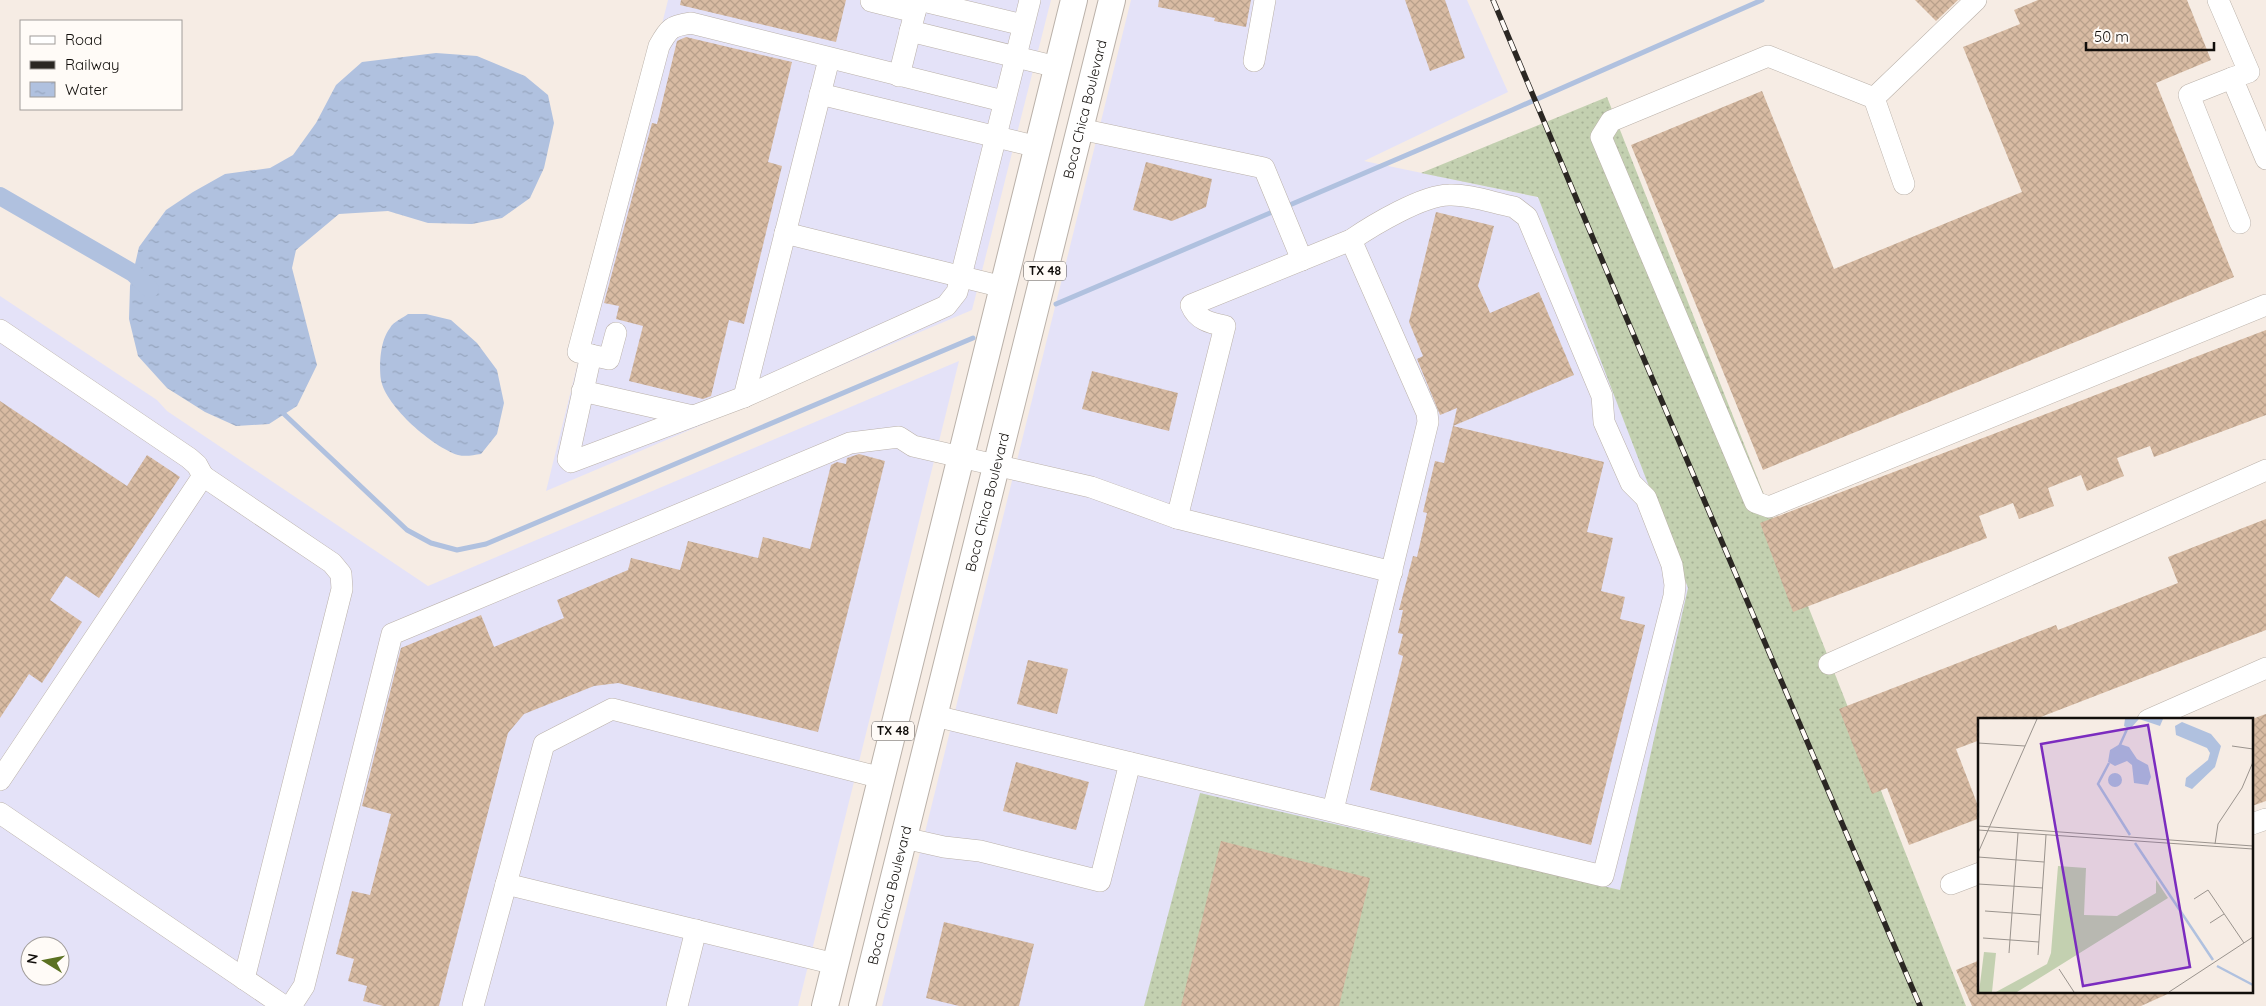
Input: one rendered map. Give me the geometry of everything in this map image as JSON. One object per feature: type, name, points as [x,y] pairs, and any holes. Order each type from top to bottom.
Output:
[{"type":"main road","name":"TX 48","points":[[825,1006],[1074,0]]},
{"type":"main road","name":"Boca Chica Boulevard","points":[[862,1006],[1112,0]]},
{"type":"lane","points":[[591,355],[567,454],[571,462],[744,397],[946,306],[957,292],[1003,101],[1030,0]]},
{"type":"lane","points":[[1254,61],[1265,0]]},
{"type":"lane","points":[[1874,98],[1976,0]]},
{"type":"lane","points":[[2218,0],[2249,72],[2189,95],[2240,223]]},
{"type":"lane","points":[[871,1],[915,11],[1023,25]]},
{"type":"lane","points":[[915,11],[1015,56],[1057,67]]},
{"type":"lane","points":[[899,76],[915,11]]},
{"type":"lane","points":[[616,333],[609,359],[578,352],[659,46],[666,32],[673,26],[691,23],[1003,101]]},
{"type":"lane","points":[[1904,184],[1874,98],[1768,56],[1611,121],[1601,137],[1756,502],[1769,507],[2266,305]]},
{"type":"lane","points":[[744,397],[829,59]]},
{"type":"lane","points":[[2232,78],[2266,159]]},
{"type":"lane","points":[[820,94],[1038,147]]},
{"type":"lane","points":[[1080,129],[1264,168],[1302,260]]},
{"type":"lane","points":[[935,716],[1603,876],[1675,585],[1672,565],[1646,498],[1631,483],[1604,422],[1602,396],[1527,217],[1514,207],[1448,195],[1426,201],[1373,224],[1351,240],[1191,305],[1203,320],[1225,326],[1177,518]]},
{"type":"lane","points":[[785,233],[1003,287]]},
{"type":"lane","points":[[1333,810],[1427,430],[1427,413],[1351,240]]},
{"type":"lane","points":[[0,330],[189,458],[197,465],[203,476],[332,563],[341,574],[342,589],[244,979]]},
{"type":"lane","points":[[582,391],[692,416]]},
{"type":"lane","points":[[291,1006],[304,986],[392,634],[850,443],[899,437],[913,446],[1091,487],[1177,518],[1392,572]]},
{"type":"lane","points":[[1829,664],[2266,470]]},
{"type":"lane","points":[[0,780],[203,476]]},
{"type":"lane","points":[[2153,718],[2266,668]]},
{"type":"lane","points":[[473,1006],[544,744],[612,709],[882,778]]},
{"type":"lane","points":[[904,838],[944,848],[980,850],[1100,881],[1130,763]]},
{"type":"lane","points":[[0,813],[284,1006]]},
{"type":"lane","points":[[2254,823],[2266,818]]},
{"type":"lane","points":[[1951,884],[1978,874]]},
{"type":"lane","points":[[506,884],[835,964]]},
{"type":"lane","points":[[676,1006],[696,930]]},
{"type":"shaded area","points":[[668,0],[1051,0],[972,310],[546,491]]},
{"type":"shaded area","points":[[1131,0],[1467,0],[1508,92],[1364,161],[1538,197],[1704,589],[1632,893],[1324,823],[1144,1006],[882,1006]]},
{"type":"shaded area","points":[[0,296],[157,400],[167,411],[428,586],[959,361],[798,1006],[0,1006]]},
{"type":"green space","points":[[1607,97],[1966,1006],[1144,1006],[1200,793],[1620,890],[1688,588],[1538,197],[1421,173]]},
{"type":"water","points":[[436,53],[477,56],[525,76],[548,95],[554,123],[544,168],[530,198],[502,218],[472,224],[428,223],[388,211],[339,214],[296,250],[292,268],[317,365],[297,406],[269,424],[236,426],[205,412],[167,388],[138,356],[129,319],[130,286],[139,247],[166,210],[225,174],[270,168],[293,155],[316,123],[336,85],[362,62]]},
{"type":"water","points":[[408,314],[426,314],[451,320],[477,343],[497,370],[504,403],[497,434],[481,454],[458,455],[436,444],[412,425],[385,391],[381,380],[380,367],[384,339],[391,326]]},
{"type":"building","points":[[681,0],[846,0],[836,42],[680,5]]},
{"type":"building","points":[[1159,0],[1251,0],[1246,27],[1214,21],[1215,18],[1158,7]]},
{"type":"building","points":[[1405,0],[1445,0],[1465,58],[1430,71]]},
{"type":"building","points":[[1915,0],[1958,0],[1936,21]]},
{"type":"building","points":[[2038,0],[2187,0],[2211,60],[2156,83],[2234,277],[1763,470],[1631,145],[1762,91],[1834,269],[2022,192],[1963,47],[2020,24],[2014,10]]},
{"type":"building","points":[[686,37],[792,62],[768,162],[782,166],[744,324],[729,320],[711,396],[703,399],[629,381],[643,326],[616,319],[619,306],[604,303],[652,123],[657,124],[677,41]]},
{"type":"building","points":[[1146,162],[1212,179],[1206,207],[1172,221],[1133,210]]},
{"type":"building","points":[[1436,212],[1494,226],[1478,286],[1490,313],[1539,292],[1574,375],[1453,426],[1457,408],[1440,415],[1417,359],[1423,356],[1409,322]]},
{"type":"building","points":[[2266,330],[2266,415],[2154,457],[2150,446],[2117,458],[2124,476],[2087,491],[2081,475],[2048,488],[2054,506],[2019,519],[2013,503],[1979,516],[1987,538],[1793,612],[1760,523]]},
{"type":"building","points":[[1092,371],[1178,393],[1169,431],[1082,409]]},
{"type":"building","points":[[0,401],[127,486],[147,455],[180,477],[99,598],[66,576],[50,600],[82,622],[42,683],[29,674],[0,718]]},
{"type":"building","points":[[1453,426],[1604,462],[1587,532],[1613,538],[1601,591],[1625,597],[1620,619],[1645,625],[1591,845],[1370,790],[1403,656],[1398,654],[1403,634],[1398,633],[1403,610],[1399,610],[1413,556],[1417,557],[1427,513],[1423,512],[1435,461],[1444,463]]},
{"type":"building","points":[[859,454],[885,461],[818,732],[618,683],[594,686],[524,714],[508,733],[439,1006],[383,1006],[363,1001],[367,986],[348,981],[354,959],[336,954],[352,891],[370,895],[391,814],[362,806],[401,648],[481,615],[494,647],[564,618],[557,600],[628,570],[631,558],[680,570],[688,541],[758,558],[763,537],[810,549],[831,465],[837,462],[846,464],[847,458]]},
{"type":"building","points":[[2266,519],[2266,630],[2038,718],[1978,718],[1978,741],[1956,749],[1978,806],[1978,819],[1909,845],[1887,788],[1872,794],[1839,709],[2056,625],[2058,630],[2178,583],[2168,557]]},
{"type":"building","points":[[1028,660],[1068,669],[1057,714],[1017,704]]},
{"type":"building","points":[[2266,714],[2266,801],[2254,805],[2254,718]]},
{"type":"building","points":[[1016,762],[1089,782],[1076,830],[1003,811]]},
{"type":"building","points":[[1221,841],[1370,878],[1339,1006],[1181,1006]]},
{"type":"building","points":[[944,922],[1034,944],[1019,1006],[959,1006],[926,998]]},
{"type":"building","points":[[1978,961],[1978,994],[2168,994],[2141,1006],[1972,1006],[1956,970]]},
{"type":"waterway","points":[[1285,207],[1762,0]]},
{"type":"waterway","points":[[0,196],[133,273],[150,289]]},
{"type":"waterway","points":[[1056,304],[1277,210]]},
{"type":"waterway","points":[[284,414],[407,530],[431,543],[457,550],[486,544],[973,338]]},
{"type":"railway","points":[[1493,0],[1920,1006]]}]
